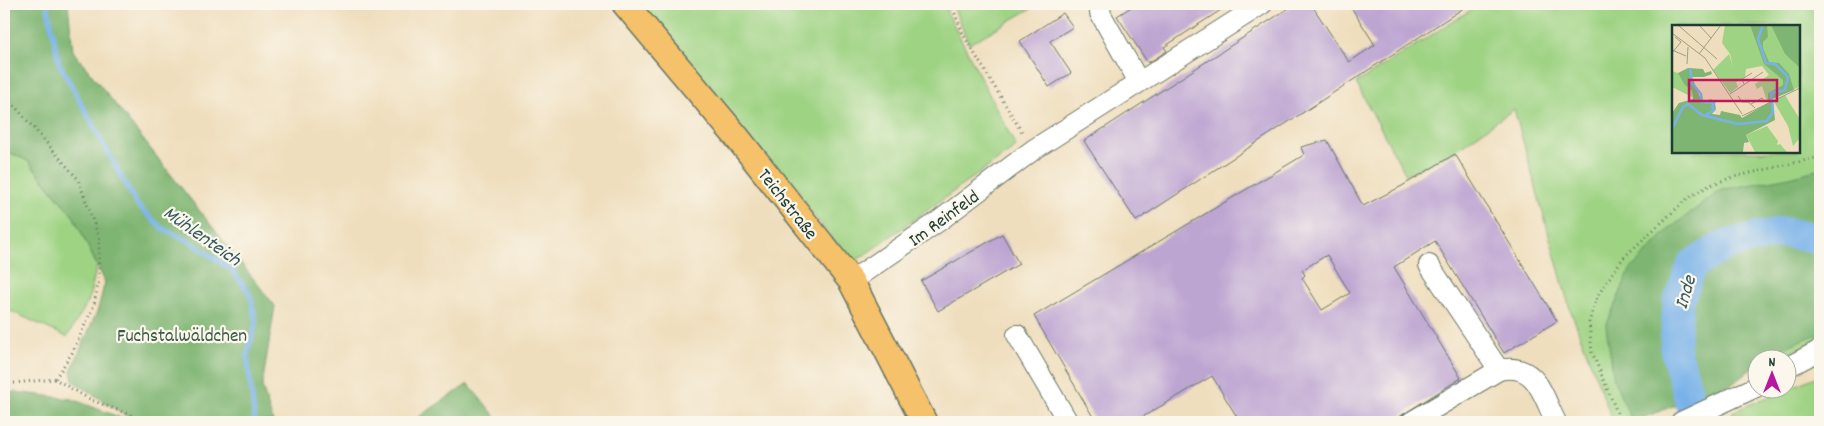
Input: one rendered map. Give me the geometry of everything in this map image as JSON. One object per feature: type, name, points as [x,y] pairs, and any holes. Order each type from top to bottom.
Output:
[{"type":"main road","name":"Teichstraße","points":[[625,4],[736,136],[851,281],[924,422]]},
{"type":"street","points":[[1101,4],[1100,13],[1139,82]]},
{"type":"street","name":"Im Reinfeld","points":[[851,281],[939,221],[1033,150],[1262,4]]},
{"type":"street","points":[[1429,265],[1499,370]]},
{"type":"street","points":[[1017,335],[1068,422]]},
{"type":"street","points":[[1796,363],[1820,350]]},
{"type":"street","points":[[1411,422],[1499,370],[1515,368],[1525,371],[1534,378],[1556,422]]},
{"type":"street","points":[[1681,422],[1746,393]]},
{"type":"path","points":[[951,4],[964,36],[1033,150]]},
{"type":"path","points":[[4,94],[78,179],[99,238],[100,280],[94,306],[72,353],[56,379]]},
{"type":"path","points":[[1621,422],[1592,352],[1590,322],[1598,295],[1623,258],[1688,198],[1710,185],[1733,176],[1820,156]]},
{"type":"path","points":[[4,384],[56,379],[91,400],[133,416],[142,422]]},
{"type":"green space","name":"Fuchstalwäldchen","points":[[4,4],[68,4],[73,51],[275,306],[262,386],[273,422],[135,422],[73,381],[71,371],[98,309],[105,282],[74,217],[28,161],[4,150]]},
{"type":"green space","points":[[639,4],[943,4],[1016,147],[853,263]]},
{"type":"green space","points":[[952,4],[1039,4],[969,44]]},
{"type":"green space","points":[[1480,4],[1820,4],[1820,340],[1796,350],[1796,348],[1746,348],[1746,371],[1629,422],[1613,422],[1569,306],[1514,109],[1453,152],[1406,175],[1356,83]]},
{"type":"green space","points":[[4,150],[28,161],[74,217],[97,266],[88,302],[67,337],[4,308]]},
{"type":"green space","points":[[1820,169],[1820,333],[1783,348],[1746,348],[1746,373],[1735,382],[1632,422],[1614,380],[1606,326],[1630,270],[1669,229],[1721,190],[1790,177]]},
{"type":"green space","points":[[1820,375],[1820,422],[1734,422],[1732,412],[1765,398],[1796,398],[1796,385]]},
{"type":"green space","points":[[468,384],[500,422],[411,422]]},
{"type":"green space","points":[[15,392],[72,399],[132,422],[4,422],[4,393]]},
{"type":"building","points":[[1136,4],[1230,4],[1164,47],[1167,51],[1148,63],[1117,16]]},
{"type":"building","points":[[1295,4],[1311,4],[1349,62],[1375,45],[1349,4],[1470,4],[1136,221],[1084,141]]},
{"type":"building","points":[[1063,13],[1073,27],[1050,41],[1071,73],[1049,87],[1020,41]]},
{"type":"building","points":[[1327,140],[1363,206],[1402,186],[1455,154],[1557,321],[1504,353],[1435,241],[1394,267],[1461,378],[1391,422],[1240,422],[1212,376],[1134,422],[1096,422],[1034,316],[1304,155],[1301,147]],"holes":[[[1327,255],[1350,293],[1322,310],[1302,278],[1305,275],[1302,270]]]},
{"type":"building","points":[[1002,234],[1019,264],[938,311],[921,281]]},
{"type":"waterway","name":"Mühlenteich","points":[[47,4],[59,63],[137,205],[163,229],[189,241],[232,270],[250,294],[256,322],[247,355],[255,422]]},
{"type":"waterway","name":"Inde","points":[[1696,422],[1675,348],[1678,302],[1692,265],[1725,245],[1781,232],[1820,238]]}]
